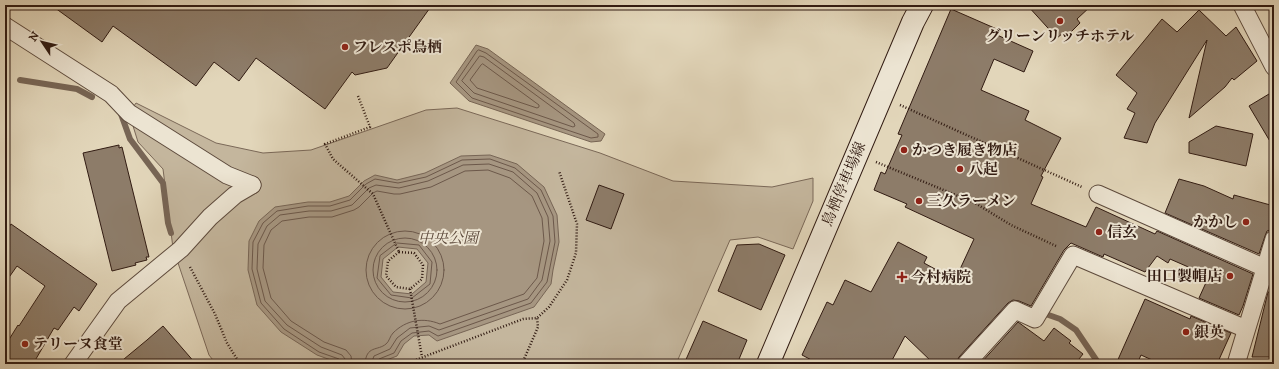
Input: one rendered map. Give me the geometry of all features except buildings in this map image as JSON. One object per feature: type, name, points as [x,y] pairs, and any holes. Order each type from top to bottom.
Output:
[{"type":"main road","name":"鳥栖停車場線","points":[[773,362],[881,96],[913,22],[922,5]]},
{"type":"street","points":[[1242,5],[1274,67]]},
{"type":"street","points":[[5,26],[111,94],[129,113],[227,175],[252,184],[235,195],[210,217],[181,249],[118,301],[73,364]]},
{"type":"street","points":[[1098,194],[1265,268]]},
{"type":"street","points":[[1236,364],[1274,239]]},
{"type":"street","points":[[966,364],[1016,310],[1038,314],[1073,255],[1246,329]]},
{"type":"path","points":[[358,96],[370,127],[325,144],[333,159],[373,194],[399,252]]},
{"type":"path","points":[[881,96],[1098,194]]},
{"type":"path","points":[[857,154],[974,203],[1011,225],[1073,255]]},
{"type":"path","points":[[405,364],[523,319],[537,318],[549,307],[567,280],[576,253],[577,224],[560,171]]},
{"type":"path","points":[[181,249],[240,364]]},
{"type":"path","points":[[399,252],[414,253],[423,265],[422,280],[410,289],[396,287],[386,276],[388,261],[399,252]]},
{"type":"path","points":[[410,289],[422,357]]},
{"type":"path","points":[[522,364],[538,327],[537,318]]},
{"type":"green space","name":"中央公園","points":[[136,103],[216,143],[263,153],[311,150],[426,110],[457,108],[600,153],[673,181],[772,187],[813,178],[813,201],[793,249],[758,237],[730,240],[676,364],[216,364],[209,355],[173,248],[163,169],[138,142],[129,113]]},
{"type":"water","points":[[476,45],[488,49],[605,134],[601,141],[591,142],[469,101],[450,83]]},
{"type":"water","points":[[490,155],[517,164],[544,187],[557,215],[559,242],[551,284],[534,307],[437,341],[429,335],[414,336],[404,344],[397,356],[376,364],[342,364],[317,355],[281,332],[257,305],[248,270],[249,241],[259,221],[275,207],[308,202],[330,202],[349,196],[364,181],[375,175],[397,180],[425,173],[461,156]],"holes":[[[398,247],[417,249],[428,263],[426,282],[412,294],[393,292],[381,277],[383,259]]]},
{"type":"waterway","points":[[20,80],[77,89],[92,97]]},
{"type":"waterway","points":[[121,114],[130,139],[163,183],[168,223],[171,233]]},
{"type":"waterway","points":[[1040,312],[1060,319],[1076,330],[1099,364]]},
{"type":"place","name":"グリーンリッチホテル","points":[[1060,21]]},
{"type":"place","name":"フレスポ鳥栖","points":[[345,47]]},
{"type":"place","name":"かつき履き物店","points":[[904,150]]},
{"type":"place","name":"八起","points":[[960,169]]},
{"type":"place","name":"三久ラーメン","points":[[919,201]]},
{"type":"place","name":"かかし","points":[[1246,222]]},
{"type":"place","name":"信玄","points":[[1099,232]]},
{"type":"place","name":"田口製帽店","points":[[1230,276]]},
{"type":"place","name":"今村病院","points":[[902,277]]},
{"type":"place","name":"銀英","points":[[1186,332]]},
{"type":"place","name":"テリーヌ食堂","points":[[25,344]]}]
